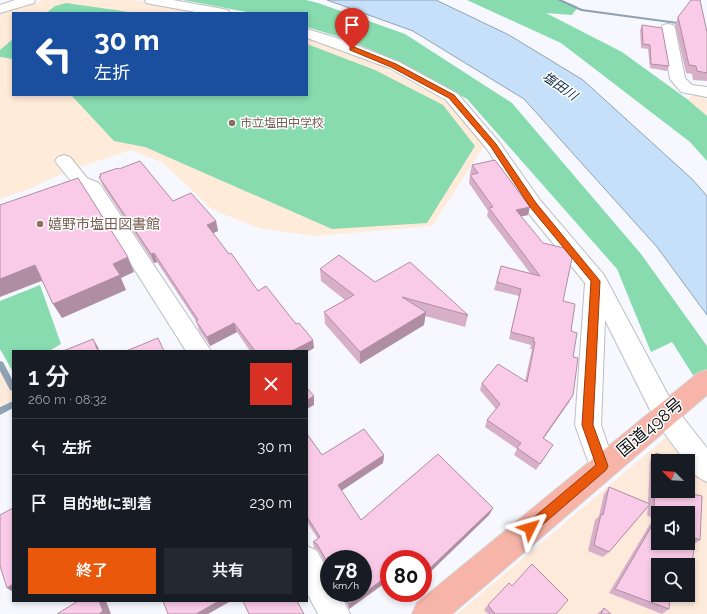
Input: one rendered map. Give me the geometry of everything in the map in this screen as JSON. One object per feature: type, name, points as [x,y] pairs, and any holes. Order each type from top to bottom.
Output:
[{"type":"highway","name":"国道498号","points":[[428,614],[602,466],[707,380]]},
{"type":"street","points":[[0,9],[29,0]]},
{"type":"street","points":[[151,0],[217,12]]},
{"type":"street","points":[[668,28],[678,79],[687,89],[707,92]]},
{"type":"street","points":[[308,33],[338,43],[394,65],[452,97],[493,146],[533,205],[596,281],[665,414],[707,469]]},
{"type":"street","points":[[64,161],[74,185],[92,187],[198,350]]},
{"type":"street","points":[[596,281],[588,425],[602,466]]},
{"type":"street","points":[[308,562],[334,614]]},
{"type":"shaded area","name":"市立塩田中学校","points":[[44,0],[134,0],[200,12],[12,12],[12,96],[308,96],[308,38],[383,67],[446,101],[484,146],[432,226],[315,236],[262,229],[213,210],[163,163],[131,150],[70,170],[29,189],[0,199],[0,14]]},
{"type":"shaded area","points":[[696,93],[707,95],[707,116],[687,99]]},
{"type":"shaded area","points":[[0,370],[12,393],[12,400],[0,406]]},
{"type":"shaded area","points":[[670,434],[687,454],[651,454],[651,498],[695,498],[695,464],[707,478],[707,614],[457,614]]},
{"type":"green space","points":[[183,0],[306,0],[318,3],[405,34],[512,103],[641,254],[707,346],[707,397],[672,342],[651,352],[617,269],[467,99],[402,63],[346,39],[308,27],[308,12],[247,12]]},
{"type":"green space","points":[[467,0],[562,0],[578,7],[572,15],[546,13],[622,52],[687,99],[707,116],[707,161],[690,142],[561,43]]},
{"type":"green space","points":[[66,3],[129,12],[47,12],[55,6]]},
{"type":"green space","points":[[12,40],[12,59],[0,57],[0,50]]},
{"type":"green space","name":"市立塩田中学校","points":[[308,44],[375,70],[443,105],[475,146],[427,223],[332,229],[145,147],[114,141],[72,96],[308,96]]},
{"type":"green space","points":[[40,285],[61,344],[51,350],[12,350],[12,370],[0,349],[0,301]]},
{"type":"water","name":"塩田川","points":[[327,0],[436,0],[509,35],[583,80],[692,179],[707,196],[707,315],[657,247],[524,99],[413,31]]},
{"type":"building","points":[[691,0],[700,0],[707,32],[707,73],[697,71],[696,66],[689,65],[678,17]]},
{"type":"building","points":[[642,25],[662,28],[669,66],[651,64],[650,45],[643,44]]},
{"type":"building","points":[[495,160],[530,207],[516,210],[543,243],[564,248],[572,258],[563,301],[575,304],[571,331],[577,333],[573,357],[578,358],[573,395],[543,438],[553,445],[540,464],[517,448],[521,443],[487,420],[500,404],[482,383],[498,364],[527,382],[535,342],[533,342],[534,338],[511,332],[521,289],[497,282],[501,266],[540,276],[489,208],[493,207],[470,175],[478,173],[472,165]]},
{"type":"building","points":[[140,161],[173,201],[191,193],[216,221],[207,225],[229,254],[231,253],[258,291],[266,286],[296,324],[299,323],[313,340],[294,350],[254,350],[234,323],[207,337],[196,321],[198,320],[154,253],[151,254],[99,177],[101,176],[100,174],[118,168],[119,169]]},
{"type":"building","points":[[78,178],[128,257],[113,264],[120,275],[53,304],[35,265],[0,279],[0,205]]},
{"type":"building","points":[[339,255],[375,282],[410,262],[468,315],[402,297],[426,312],[360,352],[324,312],[354,295],[320,269]]},
{"type":"building","points":[[158,338],[164,350],[128,350]]},
{"type":"building","points":[[93,339],[98,350],[66,350]]},
{"type":"building","points":[[308,389],[314,396],[308,399]]},
{"type":"building","points":[[364,429],[384,455],[338,485],[361,520],[438,454],[493,508],[432,566],[432,550],[380,550],[380,582],[372,587],[372,550],[320,550],[317,544],[313,542],[320,537],[308,519],[308,435],[322,455]]},
{"type":"building","points":[[609,487],[650,504],[609,552],[594,545],[601,514],[603,515]]},
{"type":"building","points":[[695,494],[702,496],[700,540],[695,538],[695,506],[654,506],[654,498],[695,498]]},
{"type":"building","points":[[12,509],[12,585],[7,588],[0,566],[0,515]]},
{"type":"building","points":[[651,527],[651,550],[694,550],[693,558],[651,558],[651,602],[670,602],[669,609],[615,589]]},
{"type":"building","points":[[532,564],[568,600],[556,614],[495,614],[488,605],[509,583],[512,586]]},
{"type":"building","points":[[76,602],[99,602],[103,611],[99,614],[57,614]]},
{"type":"building","points":[[163,602],[217,602],[196,614],[168,614]]},
{"type":"building","points":[[243,602],[298,602],[304,614],[249,614]]},
{"type":"building","points":[[604,608],[611,614],[601,614]]},
{"type":"waterway","points":[[559,0],[581,10],[685,24]]},
{"type":"waterway","points":[[0,364],[12,386]]},
{"type":"waterway","points":[[0,411],[12,405]]},
{"type":"place","name":"市立塩田中学校","points":[[232,123]]},
{"type":"place","name":"嬉野市塩田図書館","points":[[40,224]]},
{"type":"route","points":[[352,49],[394,65],[452,97],[493,146],[533,205],[596,281],[588,425],[602,466],[530,528]]}]
